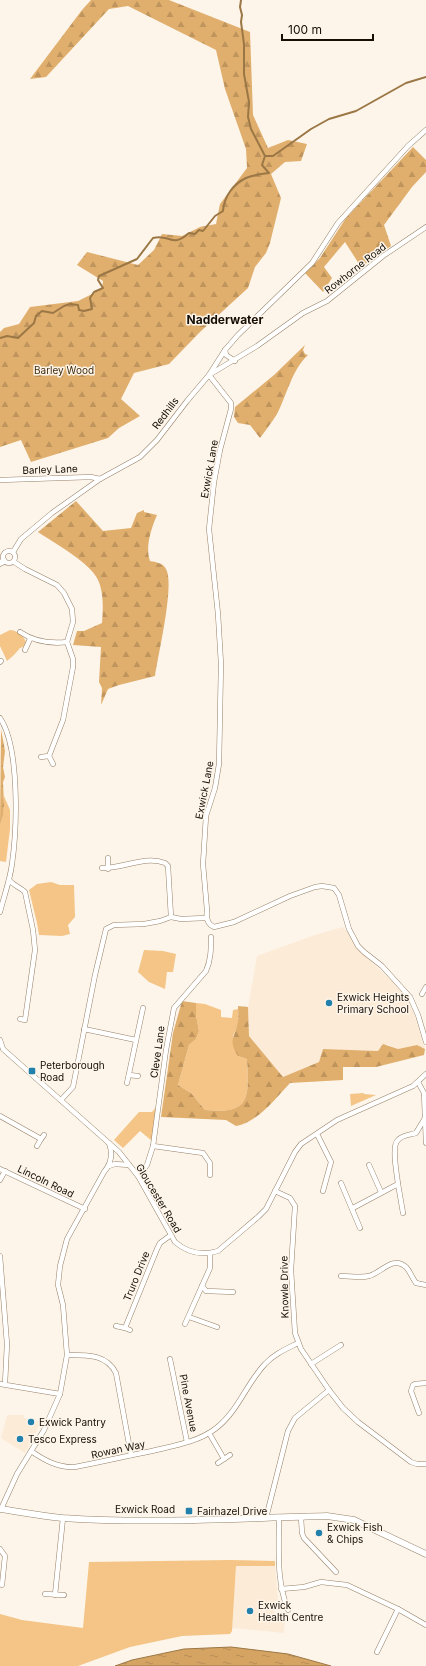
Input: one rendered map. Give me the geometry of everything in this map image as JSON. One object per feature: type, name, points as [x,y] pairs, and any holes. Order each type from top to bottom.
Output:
[{"type":"street","name":"Redhills","points":[[14,562],[10,564],[2,562],[3,556],[6,552],[13,552],[21,539],[34,527],[100,479],[140,457],[157,440],[187,401],[210,375],[225,350],[238,335],[312,263],[338,223],[408,146],[426,130]]},
{"type":"street","name":"Rowhorne Road","points":[[210,375],[235,361],[303,312],[327,301],[382,256],[426,227]]},
{"type":"street","points":[[225,350],[226,355],[235,361]]},
{"type":"street","name":"Exwick Lane","points":[[206,918],[207,910],[203,864],[206,816],[215,788],[219,764],[221,664],[218,614],[209,529],[218,457],[231,409],[231,403],[210,375]]},
{"type":"street","name":"Barley Lane","points":[[0,480],[90,477],[100,479]]},
{"type":"street","points":[[13,552],[16,556],[14,562],[57,585],[64,593],[72,609],[73,622],[67,642],[73,659],[71,685],[64,720],[49,756],[53,764]]},
{"type":"street","points":[[20,632],[30,639],[54,643],[67,642]]},
{"type":"street","points":[[25,650],[30,639]]},
{"type":"street","points":[[0,719],[6,728],[10,748],[15,799],[15,835],[12,864],[0,912]]},
{"type":"street","points":[[40,757],[49,756]]},
{"type":"street","points":[[108,858],[108,869]]},
{"type":"street","points":[[102,868],[115,868],[144,860],[165,863],[168,866],[171,917]]},
{"type":"street","points":[[9,880],[14,886],[25,892],[34,937],[34,961],[24,1021]]},
{"type":"street","points":[[61,1100],[73,1086],[95,975],[106,930],[114,924],[144,924],[171,917],[181,919],[206,918],[210,926],[218,927],[234,922],[308,889],[322,886],[334,888],[339,895],[349,929],[358,946],[382,966],[410,996],[418,1015],[426,1042]]},
{"type":"street","name":"Cleve Lane","points":[[138,1176],[147,1165],[153,1146],[172,1016],[177,1004],[209,965],[211,938]]},
{"type":"street","points":[[422,994],[426,987]]},
{"type":"street","points":[[128,1082],[143,1008]]},
{"type":"street","points":[[141,1017],[147,1018]]},
{"type":"street","points":[[84,1029],[136,1040]]},
{"type":"street","name":"Gloucester Road","points":[[0,1040],[3,1049],[118,1152],[138,1176],[176,1242],[186,1250],[198,1253],[210,1253]]},
{"type":"street","points":[[185,1324],[210,1268],[210,1253],[226,1246],[266,1209],[297,1148],[337,1120],[418,1082],[426,1074]]},
{"type":"street","points":[[129,1075],[138,1076]]},
{"type":"street","points":[[418,1082],[424,1093],[426,1143]]},
{"type":"street","points":[[0,1116],[42,1137],[37,1146]]},
{"type":"street","points":[[403,1213],[394,1146],[396,1140],[401,1137],[416,1134],[425,1118]]},
{"type":"street","points":[[317,1134],[332,1162],[323,1191]]},
{"type":"street","points":[[109,1144],[111,1153],[110,1166]]},
{"type":"street","points":[[153,1146],[203,1153],[210,1163],[210,1175]]},
{"type":"street","points":[[0,1509],[17,1474],[44,1430],[60,1394],[67,1355],[63,1305],[58,1285],[58,1275],[64,1247],[104,1172],[110,1166],[115,1164],[129,1165]]},
{"type":"street","points":[[370,1165],[381,1192]]},
{"type":"street","points":[[0,1180],[2,1170]]},
{"type":"street","name":"Lincoln Road","points":[[2,1170],[85,1209]]},
{"type":"street","points":[[341,1183],[353,1208],[360,1228]]},
{"type":"street","points":[[353,1208],[398,1184]]},
{"type":"street","name":"Knowle Drive","points":[[275,1191],[290,1198],[295,1206],[291,1270],[295,1333],[298,1343],[311,1364],[343,1408],[390,1448],[411,1462],[426,1464]]},
{"type":"street","name":"Truro Drive","points":[[125,1328],[160,1244],[171,1235]]},
{"type":"street","points":[[0,1256],[7,1344],[2,1384],[60,1394]]},
{"type":"street","points":[[341,1276],[368,1276],[377,1273],[388,1265],[396,1263],[406,1267],[416,1283],[426,1285]]},
{"type":"street","points":[[202,1286],[206,1291],[230,1293]]},
{"type":"street","points":[[189,1317],[217,1327]]},
{"type":"street","points":[[116,1326],[130,1330]]},
{"type":"street","name":"Rowan Way","points":[[31,1451],[53,1464],[69,1468],[187,1442],[209,1433],[219,1426],[232,1411],[265,1364],[278,1353],[298,1343]]},
{"type":"street","points":[[311,1364],[341,1345]]},
{"type":"street","points":[[67,1355],[95,1356],[105,1360],[114,1368],[131,1455]]},
{"type":"street","name":"Pine Avenue","points":[[170,1358],[187,1442]]},
{"type":"street","name":"Pine Avenue","points":[[173,1368],[179,1367]]},
{"type":"street","points":[[419,1413],[411,1391],[415,1384],[426,1382]]},
{"type":"street","points":[[266,1518],[288,1431],[295,1418],[329,1390]]},
{"type":"street","points":[[209,1433],[224,1459]]},
{"type":"street","points":[[218,1463],[230,1455]]},
{"type":"street","name":"Exwick Road","points":[[0,1509],[63,1518],[176,1520],[327,1516],[354,1520],[426,1554]]},
{"type":"street","points":[[279,1517],[278,1564],[282,1589],[288,1610]]},
{"type":"street","points":[[300,1517],[304,1538],[336,1572]]},
{"type":"street","points":[[55,1595],[63,1518]]},
{"type":"street","points":[[0,1549],[5,1556],[2,1585]]},
{"type":"street","points":[[3,1576],[10,1576]]},
{"type":"street","points":[[282,1589],[321,1582],[347,1585],[398,1609],[426,1625]]},
{"type":"street","points":[[45,1594],[64,1595]]},
{"type":"street","points":[[377,1652],[398,1609]]},
{"type":"shaded area","points":[[10,630],[20,634],[26,642],[23,647],[20,648],[7,661],[0,646],[0,635]]},
{"type":"shaded area","points":[[4,796],[10,810],[10,829],[6,862],[0,861],[0,825],[3,816]]},
{"type":"shaded area","points":[[51,882],[60,885],[74,885],[75,917],[68,925],[70,934],[62,936],[39,935],[29,890],[37,884]]},
{"type":"shaded area","name":"Exwick Heights Primary School","points":[[343,927],[366,957],[393,982],[407,999],[414,1014],[425,1049],[417,1045],[398,1049],[387,1044],[378,1051],[323,1049],[319,1062],[283,1077],[249,1036],[248,1007],[257,956],[315,935]]},
{"type":"shaded area","points":[[144,950],[163,951],[176,954],[173,972],[167,972],[165,989],[149,982],[138,972]]},
{"type":"shaded area","points":[[196,1003],[205,1004],[221,1010],[221,1017],[232,1018],[233,1010],[238,1009],[238,1025],[233,1036],[238,1056],[247,1059],[248,1084],[244,1101],[239,1106],[231,1109],[220,1111],[205,1110],[191,1093],[178,1085],[189,1045],[196,1039],[199,1031],[196,1015]]},
{"type":"shaded area","points":[[364,1093],[376,1095],[351,1106],[350,1094]]},
{"type":"shaded area","points":[[157,1106],[152,1141],[140,1131],[123,1148],[114,1140],[139,1112],[152,1112]]},
{"type":"shaded area","points":[[7,1415],[24,1415],[24,1418],[41,1422],[25,1453],[1,1438]]},
{"type":"shaded area","points":[[229,1560],[275,1561],[275,1566],[236,1566],[232,1631],[230,1634],[182,1636],[130,1647],[78,1666],[0,1666],[0,1614],[22,1620],[83,1628],[89,1562]]},
{"type":"shaded area","points":[[236,1566],[275,1566],[278,1601],[275,1604],[274,1616],[282,1617],[285,1620],[284,1633],[232,1628]]},
{"type":"green space","name":"Barley Wood","points":[[91,0],[169,0],[250,32],[253,115],[268,148],[288,140],[307,144],[301,161],[285,162],[271,174],[281,198],[270,243],[266,253],[255,267],[248,288],[200,332],[169,364],[134,373],[121,399],[140,416],[119,428],[108,438],[31,462],[21,440],[0,447],[0,332],[4,328],[19,324],[30,307],[78,301],[102,289],[103,281],[77,265],[87,252],[138,265],[154,250],[162,234],[182,236],[200,227],[216,224],[220,204],[247,168],[246,149],[225,89],[216,50],[128,6],[109,9],[46,77],[30,79]]},
{"type":"green space","points":[[413,147],[426,160],[426,172],[412,187],[384,225],[391,246],[361,267],[345,242],[324,267],[332,278],[323,292],[305,273],[320,258],[346,218]]},
{"type":"green space","points":[[305,345],[303,350],[305,354],[308,355],[297,368],[281,407],[260,438],[250,425],[238,423],[234,417],[235,407],[274,375]]},
{"type":"green space","points":[[76,501],[103,531],[131,528],[137,513],[144,510],[144,512],[157,515],[149,538],[149,556],[150,561],[159,563],[165,567],[168,577],[165,620],[155,676],[108,689],[101,705],[102,688],[99,682],[101,647],[73,645],[77,631],[84,631],[102,623],[103,602],[100,585],[94,574],[80,560],[38,532]]},
{"type":"green space","points":[[1,729],[5,751],[3,767],[5,777],[3,782],[3,816],[0,825]]},
{"type":"green space","points":[[182,1001],[196,1003],[196,1015],[199,1031],[196,1039],[189,1045],[178,1085],[191,1093],[205,1110],[220,1111],[239,1106],[244,1101],[247,1093],[247,1059],[238,1056],[233,1047],[233,1038],[238,1021],[238,1006],[248,1007],[249,1036],[283,1077],[319,1062],[323,1049],[378,1051],[383,1044],[398,1049],[417,1045],[425,1049],[424,1055],[376,1067],[343,1067],[343,1080],[290,1083],[259,1115],[244,1124],[236,1126],[226,1120],[161,1117],[173,1033]]},
{"type":"water","points":[[231,1647],[288,1654],[331,1666],[115,1666],[132,1660],[184,1649]]},
{"type":"waterway","points":[[241,0],[240,7],[244,44],[244,74],[249,102],[248,117],[251,129],[265,156]]},
{"type":"waterway","points":[[0,338],[7,336],[18,338],[34,323],[36,316],[42,311],[53,313],[70,304],[78,305],[79,310],[84,311],[92,309],[90,298],[94,292],[103,288],[98,280],[99,276],[137,259],[153,238],[163,237],[178,240],[189,233],[195,234],[199,230],[203,231],[215,216],[223,211],[227,196],[233,187],[249,177],[269,173],[262,165],[265,156],[273,156],[311,129],[329,119],[356,111],[406,83],[426,77]]},
{"type":"place","name":"Exwick Heights Primary School","points":[[329,1003]]},
{"type":"place","name":"Peterborough Road","points":[[32,1071]]},
{"type":"place","name":"Exwick Pantry","points":[[31,1422]]},
{"type":"place","name":"Tesco Express","points":[[20,1439]]},
{"type":"place","name":"Fairhazel Drive","points":[[189,1511]]},
{"type":"place","name":"Exwick Fish & Chips","points":[[319,1533]]},
{"type":"place","name":"Exwick Health Centre","points":[[250,1611]]},
{"type":"district","name":"Nadderwater","points":[[225,319]]}]
